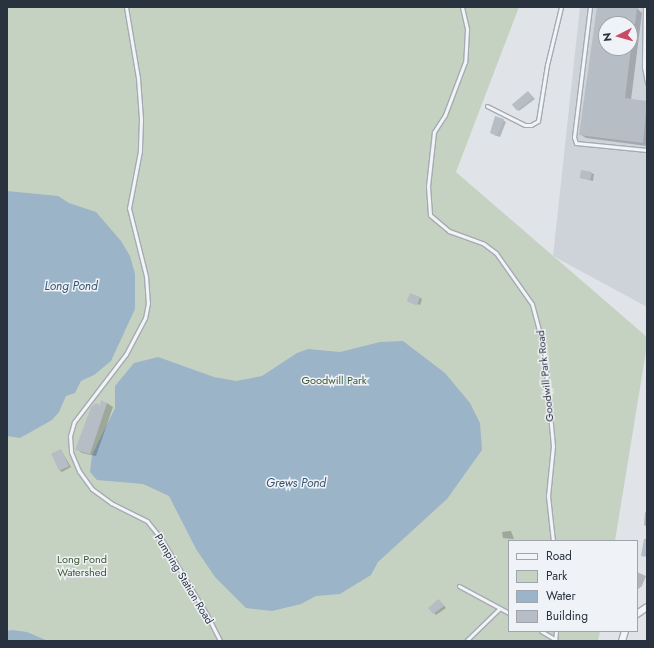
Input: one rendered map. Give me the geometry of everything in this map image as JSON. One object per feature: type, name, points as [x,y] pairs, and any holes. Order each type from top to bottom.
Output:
[{"type":"street","points":[[638,613],[647,607]]},
{"type":"lane","name":"Pumping Station Road","points":[[126,7],[138,78],[141,119],[140,151],[129,208],[146,276],[148,303],[145,318],[126,354],[74,422],[70,436],[71,452],[79,472],[92,489],[111,503],[147,521],[160,537],[207,615],[220,641]]},
{"type":"lane","name":"Goodwill Park Road","points":[[462,7],[467,29],[465,62],[445,115],[434,132],[428,186],[430,215],[449,231],[484,244],[496,253],[532,304],[544,349],[553,446],[548,496],[552,540]]},
{"type":"lane","points":[[486,106],[525,125],[532,125],[538,121],[547,65],[561,7]]},
{"type":"lane","points":[[590,7],[574,137],[576,143],[647,150]]},
{"type":"lane","points":[[645,7],[644,67],[647,84]]},
{"type":"lane","points":[[459,586],[508,612]]},
{"type":"lane","points":[[466,641],[500,608]]},
{"type":"lane","points":[[542,632],[556,641]]},
{"type":"shaded area","points":[[580,7],[647,7],[647,307],[553,256]]},
{"type":"green space","name":"Goodwill Park","points":[[7,7],[519,7],[456,172],[647,337],[647,345],[615,540],[508,540],[508,632],[600,632],[598,641],[7,641]]},
{"type":"water","name":"Long Pond","points":[[7,191],[58,196],[69,203],[96,212],[121,241],[130,256],[135,274],[135,309],[111,361],[94,375],[81,381],[75,393],[66,396],[59,412],[52,420],[20,438],[7,436]]},
{"type":"water","name":"Grews Pond","points":[[403,341],[445,373],[470,403],[480,423],[482,450],[447,499],[378,562],[371,575],[340,594],[316,596],[301,604],[272,611],[246,608],[215,577],[196,549],[169,496],[143,484],[97,480],[90,472],[92,455],[115,408],[115,386],[134,363],[158,357],[214,377],[236,381],[262,376],[297,353],[308,349],[340,352],[380,342]]},
{"type":"water","points":[[12,630],[27,632],[48,641],[7,641],[7,631]]},
{"type":"building","points":[[597,7],[637,8],[636,16],[598,16],[598,56],[630,56],[625,98],[647,101],[643,143],[579,135]]},
{"type":"building","points":[[528,91],[533,97],[517,111],[512,104]]},
{"type":"building","points":[[495,116],[504,119],[497,136],[490,133]]},
{"type":"building","points":[[581,170],[592,172],[590,180],[580,178]]},
{"type":"building","points":[[410,293],[420,297],[417,305],[407,301]]},
{"type":"building","points":[[101,400],[107,403],[90,454],[75,450],[91,407],[96,403],[100,405]]},
{"type":"building","points":[[61,449],[69,466],[59,471],[51,454]]},
{"type":"building","points":[[644,539],[647,539],[647,557],[641,556]]},
{"type":"building","points":[[438,599],[444,606],[433,614],[428,608]]},
{"type":"park label","name":"Long Pond Watershed","points":[[82,566]]}]
